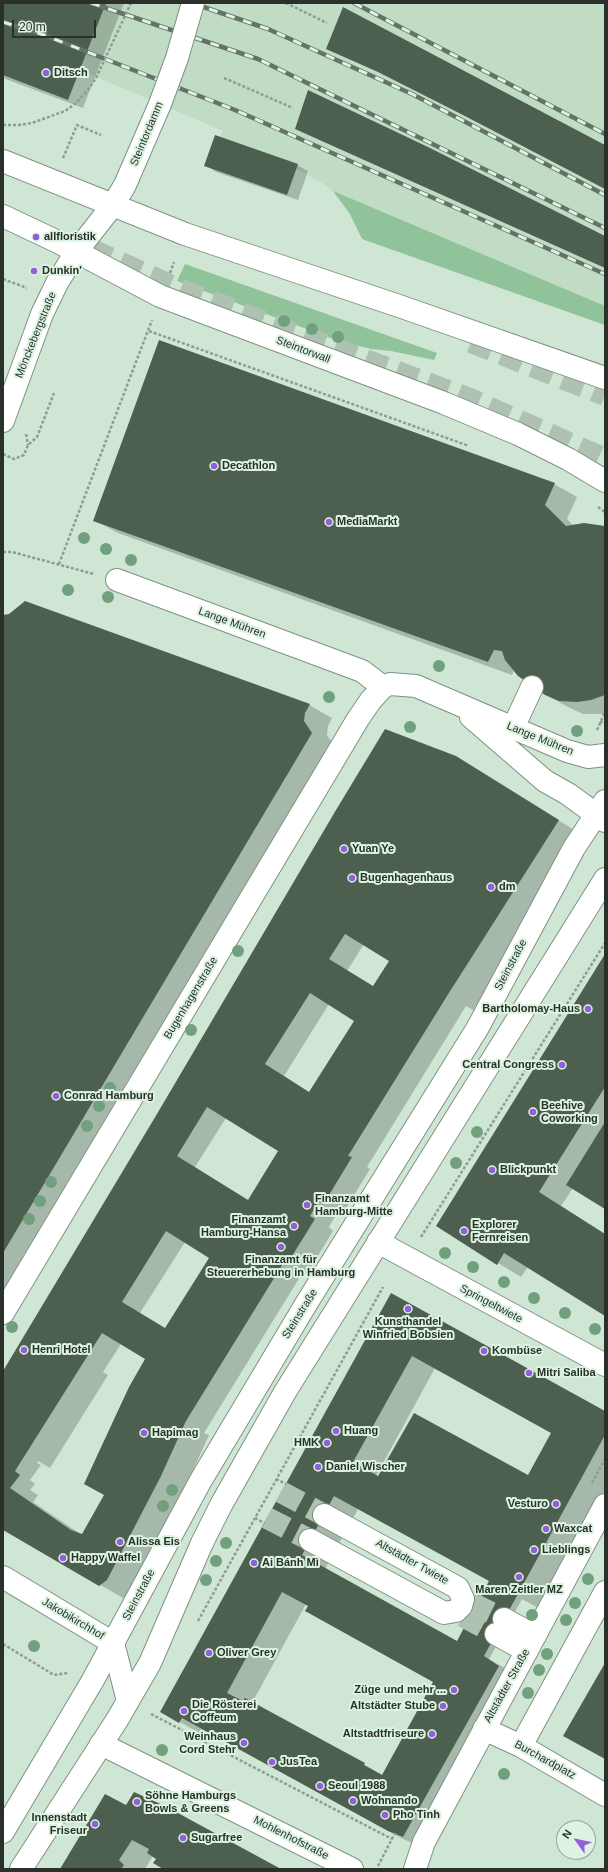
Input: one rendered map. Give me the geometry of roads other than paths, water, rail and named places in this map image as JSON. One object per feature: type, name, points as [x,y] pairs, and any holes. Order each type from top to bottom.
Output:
[{"type":"main road","name":"Steintordamm","points":[[76,252],[113,205],[125,185],[178,58],[193,3]]},
{"type":"main road","points":[[3,161],[185,234],[399,306],[605,378]]},
{"type":"main road","name":"Steintorwall","points":[[3,216],[160,296],[444,403],[518,434],[568,459],[605,481]]},
{"type":"main road","name":"Mönckebergstraße","points":[[3,421],[42,314],[76,252]]},
{"type":"main road","name":"Lange Mühren","points":[[117,580],[362,671],[383,687],[390,684],[416,686],[567,751],[588,757],[605,755]]},
{"type":"main road","name":"Bugenhagenstraße","points":[[3,1313],[358,719],[371,700],[383,687]]},
{"type":"main road","points":[[513,728],[532,687]]},
{"type":"main road","name":"Lange Mühren","points":[[455,703],[545,781],[603,812]]},
{"type":"main road","name":"Steinstraße","points":[[3,1832],[93,1680],[201,1480],[299,1317],[477,1029],[574,848],[603,812]]},
{"type":"main road","points":[[21,1869],[128,1701],[150,1663],[202,1543],[221,1505],[285,1392],[605,879]]},
{"type":"main road","name":"Springeltwiete","points":[[378,1242],[605,1366]]},
{"type":"main road","name":"Altstädter Straße","points":[[415,1869],[424,1842],[605,1505]]},
{"type":"main road","points":[[329,1533],[378,1560]]},
{"type":"main road","name":"Altstädter Twiete","points":[[329,1533],[458,1588],[463,1599],[461,1606],[456,1611],[444,1613],[329,1533]]},
{"type":"main road","name":"Jakobikirchhof","points":[[3,1577],[113,1644],[128,1701]]},
{"type":"main road","points":[[521,1746],[605,1592]]},
{"type":"main road","points":[[500,1627],[531,1644]]},
{"type":"main road","name":"Burchardplatz","points":[[484,1729],[521,1746],[605,1794]]},
{"type":"main road","name":"Mohlenhofstraße","points":[[101,1744],[352,1869]]},
{"type":"tunnel","points":[[90,249],[172,286],[470,399],[605,459]]},
{"type":"tunnel","points":[[471,342],[605,395]]},
{"type":"tunnel","points":[[281,1492],[324,1515]]},
{"type":"tunnel","points":[[267,1518],[310,1540]]},
{"type":"tunnel","points":[[471,1603],[504,1619]]},
{"type":"tunnel","points":[[463,1616],[496,1634]]},
{"type":"railway","points":[[91,3],[258,59],[605,228]]},
{"type":"railway","points":[[192,3],[268,29],[412,94],[605,195]]},
{"type":"railway","points":[[354,3],[605,134]]},
{"type":"railway","points":[[3,22],[44,35],[235,110],[605,274]]},
{"type":"place","name":"Ditsch","points":[[46,73]]},
{"type":"place","name":"allfloristik","points":[[36,237]]},
{"type":"place","name":"Dunkin'","points":[[34,271]]},
{"type":"place","name":"Decathlon","points":[[214,466]]},
{"type":"place","name":"MediaMarkt","points":[[329,522]]},
{"type":"place","name":"Yuan Ye","points":[[344,849]]},
{"type":"place","name":"Bugenhagenhaus","points":[[352,878]]},
{"type":"place","name":"dm","points":[[491,887]]},
{"type":"place","name":"Bartholomay-Haus","points":[[588,1009]]},
{"type":"place","name":"Central Congress","points":[[562,1065]]},
{"type":"place","name":"Conrad Hamburg","points":[[56,1096]]},
{"type":"place","name":"Beehive Coworking","points":[[533,1112]]},
{"type":"place","name":"Blickpunkt","points":[[492,1170]]},
{"type":"place","name":"Finanzamt Hamburg-Mitte","points":[[307,1205]]},
{"type":"place","name":"Finanzamt Hamburg-Hansa","points":[[294,1226]]},
{"type":"place","name":"Explorer Fernreisen","points":[[464,1231]]},
{"type":"place","name":"Finanzamt für Steuererhebung in Hamburg","points":[[281,1247]]},
{"type":"place","name":"Kunsthandel Winfried Bobsien","points":[[408,1309]]},
{"type":"place","name":"Henri Hotel","points":[[24,1350]]},
{"type":"place","name":"Kombüse","points":[[484,1351]]},
{"type":"place","name":"Mitri Saliba","points":[[529,1373]]},
{"type":"place","name":"Huang","points":[[336,1431]]},
{"type":"place","name":"Hapimag","points":[[144,1433]]},
{"type":"place","name":"HMK","points":[[327,1443]]},
{"type":"place","name":"Daniel Wischer","points":[[318,1467]]},
{"type":"place","name":"Vesturo","points":[[556,1504]]},
{"type":"place","name":"Waxcat","points":[[546,1529]]},
{"type":"place","name":"Alissa Eis","points":[[120,1542]]},
{"type":"place","name":"Lieblings","points":[[534,1550]]},
{"type":"place","name":"Happy Waffel","points":[[63,1558]]},
{"type":"place","name":"Ai Bánh Mì","points":[[254,1563]]},
{"type":"place","name":"Maren Zeitler MZ","points":[[519,1577]]},
{"type":"place","name":"Oliver Grey","points":[[209,1653]]},
{"type":"place","name":"Züge und mehr ...","points":[[454,1690]]},
{"type":"place","name":"Altstädter Stube","points":[[443,1706]]},
{"type":"place","name":"Die Rösterei Coffeum","points":[[184,1711]]},
{"type":"place","name":"Altstadtfriseure","points":[[432,1734]]},
{"type":"place","name":"Weinhaus Cord Stehr","points":[[244,1743]]},
{"type":"place","name":"JusTea","points":[[272,1762]]},
{"type":"place","name":"Seoul 1988","points":[[320,1786]]},
{"type":"place","name":"Wohnando","points":[[353,1801]]},
{"type":"place","name":"Söhne Hamburgs Bowls & Greens","points":[[137,1802]]},
{"type":"place","name":"Pho Tinh","points":[[385,1815]]},
{"type":"place","name":"Innenstadt Friseur","points":[[95,1824]]},
{"type":"place","name":"Sugarfree","points":[[183,1838]]}]
